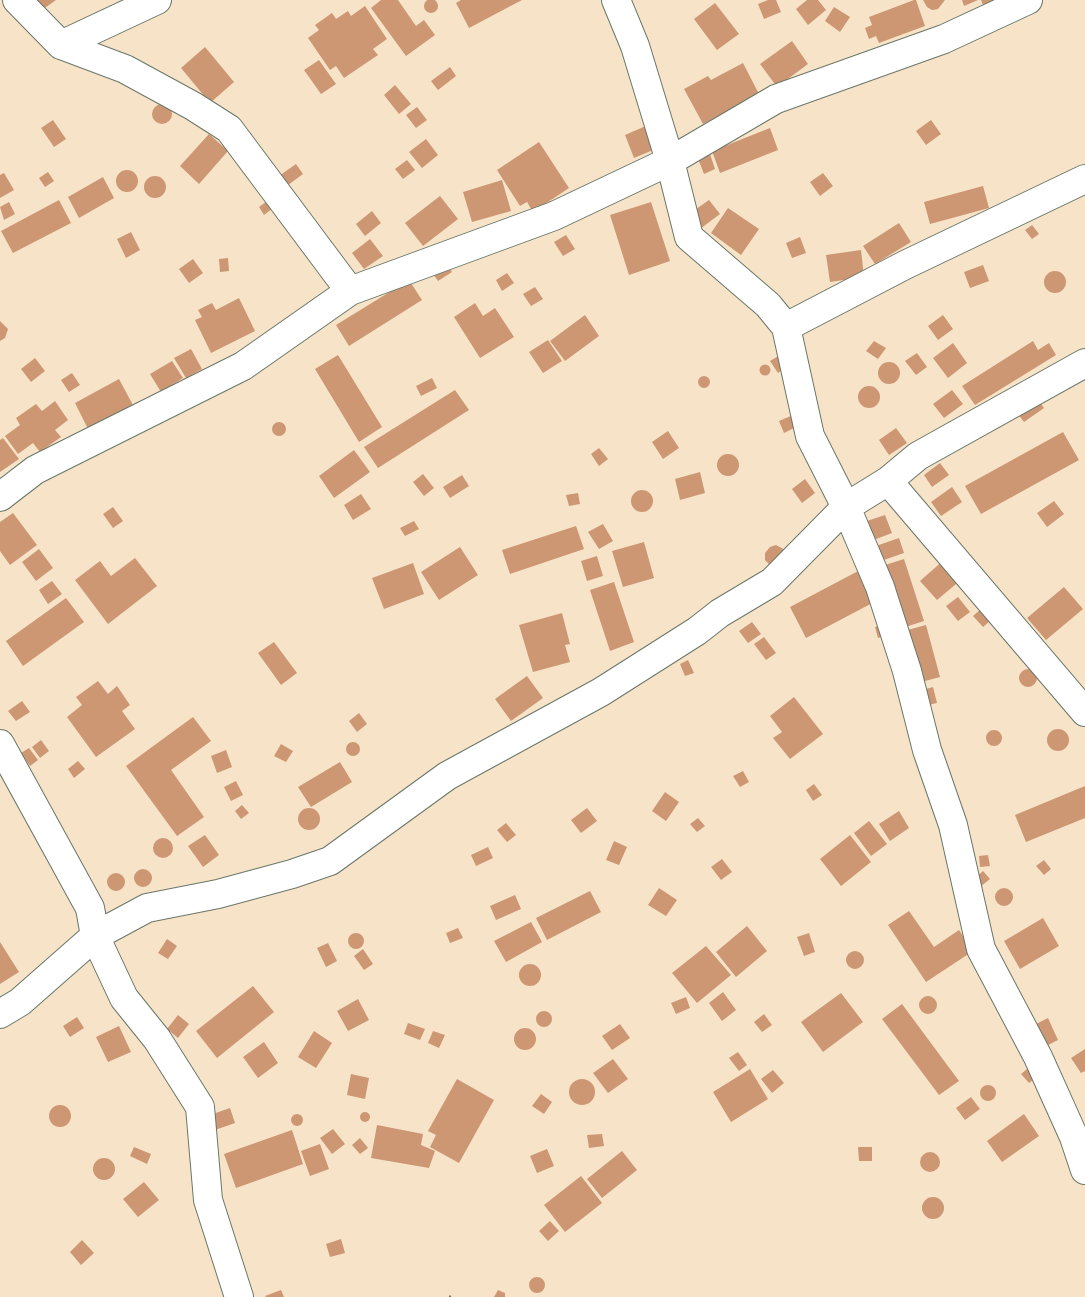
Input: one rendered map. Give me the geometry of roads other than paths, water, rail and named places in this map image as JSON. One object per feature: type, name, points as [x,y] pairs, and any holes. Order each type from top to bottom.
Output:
[{"type":"street","points":[[17,0],[61,45],[125,69],[193,106],[229,129],[350,291]]},
{"type":"street","points":[[61,45],[157,0]]},
{"type":"street","points":[[616,0],[635,46],[670,161],[689,237],[768,305],[786,327],[810,436],[846,507],[880,588],[907,671],[927,750],[953,825],[981,949],[1038,1057],[1074,1138],[1085,1170]]},
{"type":"street","points":[[0,497],[35,470],[243,366],[350,291],[554,216],[670,161],[776,99],[944,39],[1028,0]]},
{"type":"street","points":[[786,327],[905,265],[1085,179]]},
{"type":"street","points":[[0,1014],[20,1002],[95,936],[147,908],[227,892],[292,874],[330,860],[447,776],[600,692],[697,631],[720,613],[772,582],[846,507],[888,481],[926,451],[1085,363]]},
{"type":"street","points":[[888,481],[1085,712]]},
{"type":"street","points":[[0,744],[90,908],[95,936],[124,998],[157,1039],[200,1107],[208,1200],[239,1297]]}]
